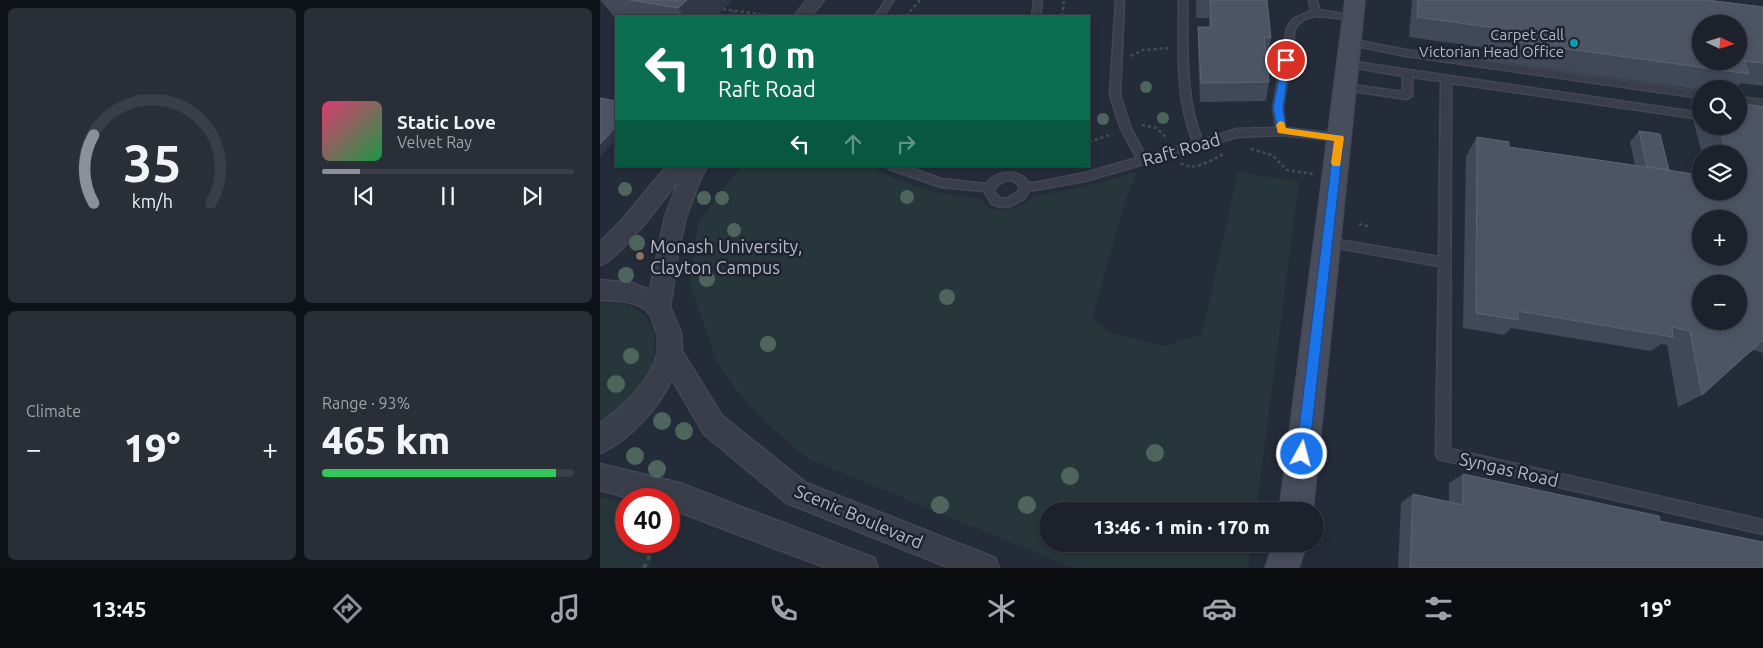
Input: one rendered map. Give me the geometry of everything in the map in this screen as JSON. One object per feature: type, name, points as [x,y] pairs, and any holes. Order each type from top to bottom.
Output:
[{"type":"street","points":[[803,15],[816,0]]},
{"type":"street","points":[[816,15],[828,0]]},
{"type":"street","points":[[1297,502],[1350,42]]},
{"type":"street","points":[[600,256],[630,226],[677,167]]},
{"type":"street","points":[[600,440],[632,415],[660,377],[670,353],[670,336],[659,307],[665,262],[680,203],[697,167]]},
{"type":"street","points":[[600,290],[623,290],[638,295],[659,307]]},
{"type":"street","name":"Scenic Boulevard","points":[[670,353],[713,425],[797,493],[977,566]]},
{"type":"street","points":[[600,477],[679,497],[864,568]]},
{"type":"street","points":[[1282,568],[1288,552]]},
{"type":"street","points":[[1291,552],[1291,568]]},
{"type":"lane","points":[[880,15],[890,0]]},
{"type":"lane","points":[[1036,15],[1038,0]]},
{"type":"lane","points":[[1120,0],[1115,95],[1126,129],[1143,160]]},
{"type":"lane","points":[[1183,0],[1187,109],[1191,129],[1198,143]]},
{"type":"lane","points":[[1313,0],[1315,12],[1407,96],[1408,73]]},
{"type":"lane","points":[[1281,131],[1278,108],[1291,28],[1296,21],[1315,12]]},
{"type":"lane","points":[[1350,42],[1408,73],[1692,115]]},
{"type":"lane","points":[[1350,42],[1406,53],[1692,94]]},
{"type":"lane","name":"Syngas Road","points":[[1446,79],[1443,454],[1763,527]]},
{"type":"lane","points":[[1747,101],[1763,103]]},
{"type":"lane","name":"Raft Road","points":[[990,188],[989,192],[994,200],[1004,203],[1016,200],[1024,192],[1025,188],[1057,183],[1237,133],[1281,131],[1339,138]]},
{"type":"lane","points":[[897,167],[941,183],[990,188],[995,181],[1010,171],[1022,180],[1025,188]]},
{"type":"lane","points":[[1327,242],[1444,262]]},
{"type":"path","points":[[907,15],[920,0]]},
{"type":"path","points":[[1062,15],[1064,0]]},
{"type":"path","points":[[723,9],[764,15]]},
{"type":"path","points":[[729,15],[734,11]]},
{"type":"path","points":[[1130,57],[1143,50],[1185,47]]},
{"type":"path","points":[[1359,224],[1371,227]]},
{"type":"path","points":[[644,568],[651,553]]},
{"type":"shaded area","points":[[740,167],[871,167],[893,178],[918,187],[941,193],[981,199],[988,207],[994,210],[1008,210],[1024,204],[1035,196],[1083,187],[1138,172],[1126,198],[1092,319],[1111,333],[1164,346],[1202,334],[1238,172],[1299,182],[1257,502],[1039,502],[1039,552],[1250,552],[1248,568],[1073,568],[807,458],[770,426],[736,390],[717,361],[690,285],[698,223]]},
{"type":"shaded area","points":[[600,303],[619,303],[634,308],[645,316],[652,327],[655,339],[655,352],[647,378],[636,396],[600,432]]},
{"type":"shaded area","points":[[600,497],[615,501],[615,553],[654,553],[648,568],[600,568]]},
{"type":"building","points":[[630,0],[687,0],[678,8]]},
{"type":"building","points":[[1210,0],[1267,0],[1271,38],[1264,37],[1269,82],[1201,83],[1198,27],[1211,27]]},
{"type":"building","points":[[1418,0],[1707,0],[1763,7],[1763,63],[1748,61],[1748,15],[1692,15],[1692,66],[1497,39],[1496,28],[1417,17]]},
{"type":"building","points":[[1720,70],[1747,70],[1749,74]]},
{"type":"building","points":[[600,98],[615,101],[615,128],[600,144]]},
{"type":"building","points":[[1747,104],[1763,107],[1763,340],[1702,395],[1690,331],[1672,327],[1673,337],[1518,311],[1518,320],[1476,313],[1477,137],[1509,142],[1509,147],[1692,174],[1692,200],[1747,200],[1747,145],[1724,145],[1722,135],[1747,135]]},
{"type":"building","points":[[1639,131],[1660,134],[1669,170],[1647,167]]},
{"type":"building","points":[[1463,474],[1659,516],[1660,521],[1763,542],[1763,568],[1410,568],[1413,494],[1463,505]]},
{"type":"slow traffic","points":[[1280,125],[1281,131],[1339,138],[1336,163]]},
{"type":"place","name":"Carpet Call Victorian Head Office","points":[[1574,43]]},
{"type":"place","name":"Monash University, Clayton Campus","points":[[640,256]]},
{"type":"route","points":[[1286,60],[1278,108],[1281,131],[1339,138],[1302,454]]}]
